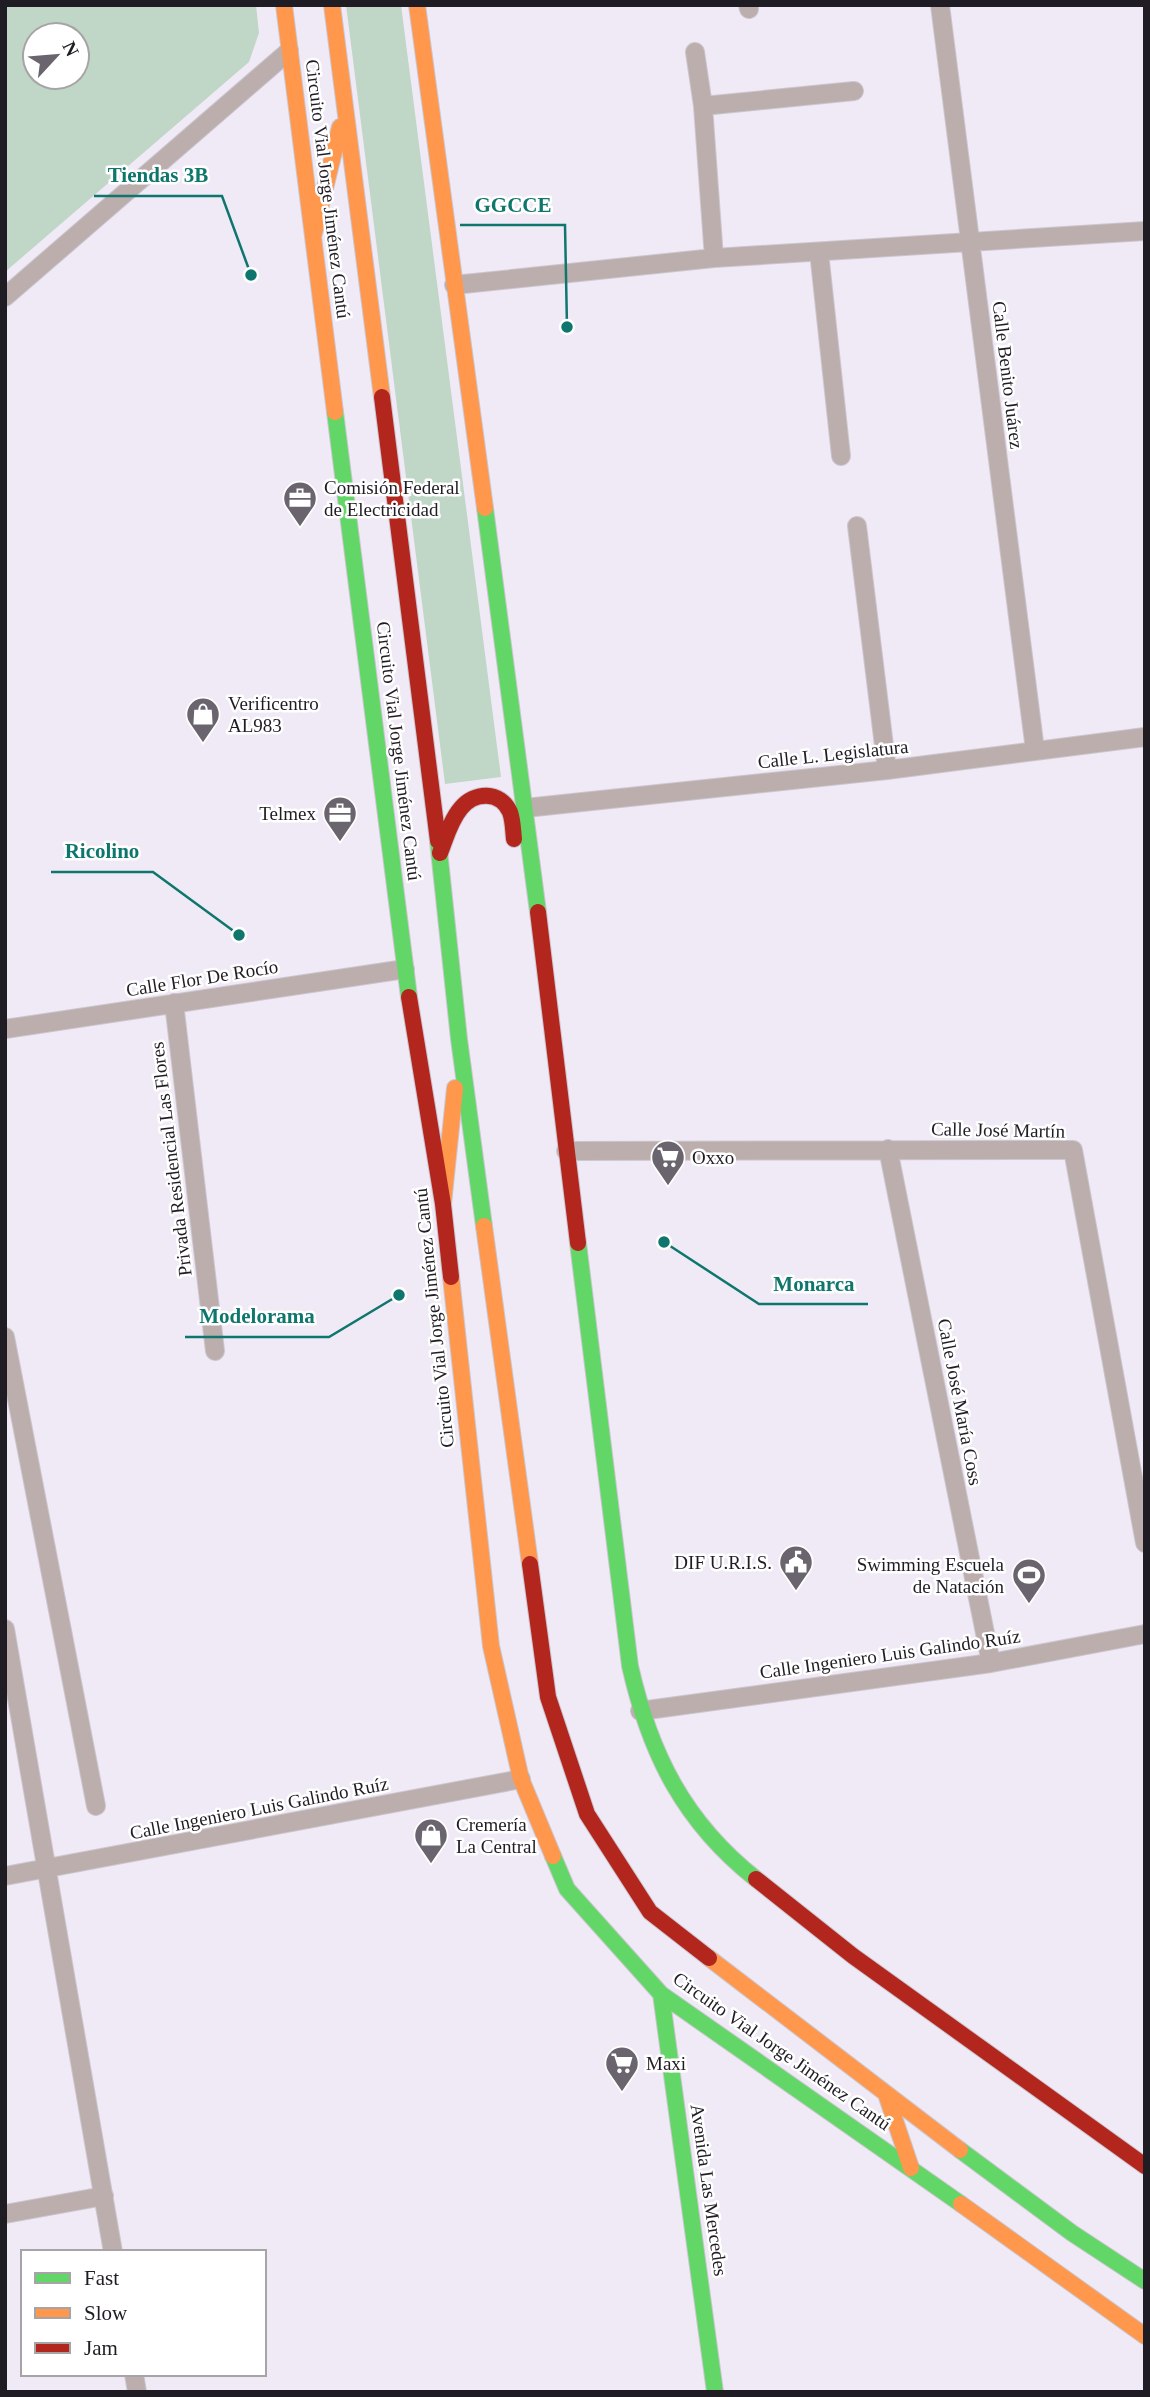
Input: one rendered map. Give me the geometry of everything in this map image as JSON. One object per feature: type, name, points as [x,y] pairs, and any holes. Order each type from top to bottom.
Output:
[{"type":"main road","name":"Circuito Vial Jorge Jiménez Cantú","points":[[284,5],[405,969],[443,1204],[491,1646],[521,1779],[568,1889],[661,1994],[911,2168],[1145,2336]]},
{"type":"main road","name":"Circuito Vial Jorge Jiménez Cantú","points":[[332,5],[440,853],[459,1040],[548,1697],[587,1814],[650,1912],[1072,2233],[1145,2281]]},
{"type":"main road","points":[[417,5],[525,808],[630,1666],[640,1712],[659,1760],[685,1805],[710,1836],[743,1869],[853,1956],[1145,2166]]},
{"type":"main road","points":[[313,237],[344,111]]},
{"type":"main road","points":[[440,853],[462,807],[471,799],[481,794],[495,796],[507,807],[512,822],[537,1010],[551,1036]]},
{"type":"main road","points":[[443,1204],[459,1040]]},
{"type":"main road","name":"Avenida Las Mercedes","points":[[661,1994],[715,2392]]},
{"type":"main road","points":[[886,2094],[911,2168]]},
{"type":"street","name":"Calle Benito Juárez","points":[[940,5],[1035,750]]},
{"type":"street","points":[[5,298],[289,51]]},
{"type":"street","points":[[695,52],[703,106],[714,258]]},
{"type":"street","points":[[703,106],[853,91]]},
{"type":"street","points":[[454,285],[714,258],[1145,230]]},
{"type":"street","points":[[819,252],[841,456]]},
{"type":"street","points":[[857,526],[887,770]]},
{"type":"street","name":"Calle L. Legislatura","points":[[525,808],[887,770],[1145,737]]},
{"type":"street","name":"Calle Flor De Rocío","points":[[5,1029],[405,969]]},
{"type":"street","name":"Privada Residencial Las Flores","points":[[174,1003],[215,1350]]},
{"type":"street","name":"Calle José María Coss","points":[[888,1149],[991,1663]]},
{"type":"street","name":"Calle José Martín","points":[[566,1151],[1073,1150],[1145,1543]]},
{"type":"street","points":[[5,1337],[96,1806]]},
{"type":"street","points":[[5,1629],[113,2250]]},
{"type":"street","name":"Calle Ingeniero Luis Galindo Ruíz","points":[[640,1712],[991,1663],[1145,1634]]},
{"type":"street","name":"Calle Ingeniero Luis Galindo Ruíz","points":[[5,1876],[521,1779]]},
{"type":"street","points":[[5,2214],[104,2196]]},
{"type":"green space","points":[[5,5],[256,5],[259,33],[249,62],[5,272]]},
{"type":"green space","points":[[346,5],[401,5],[501,777],[445,784]]},
{"type":"traffic: fast","points":[[335,412],[409,997]]},
{"type":"traffic: fast","points":[[485,508],[538,912]]},
{"type":"traffic: fast","points":[[438,841],[459,1039],[484,1226]]},
{"type":"traffic: fast","points":[[578,1243],[630,1666],[638,1698],[660,1757],[690,1810],[709,1834],[756,1879]]},
{"type":"traffic: fast","points":[[553,1856],[567,1889],[661,1994],[961,2204]]},
{"type":"traffic: fast","points":[[661,1994],[715,2392]]},
{"type":"traffic: fast","points":[[960,2150],[1072,2233],[1145,2281]]},
{"type":"traffic: slow","points":[[284,5],[335,412]]},
{"type":"traffic: slow","points":[[332,5],[382,397]]},
{"type":"traffic: slow","points":[[417,5],[485,508]]},
{"type":"traffic: slow","points":[[313,237],[340,127]]},
{"type":"traffic: slow","points":[[443,1204],[455,1088]]},
{"type":"traffic: slow","points":[[484,1226],[530,1564]]},
{"type":"traffic: slow","points":[[451,1277],[491,1646],[521,1779],[553,1856]]},
{"type":"traffic: slow","points":[[709,1958],[960,2150]]},
{"type":"traffic: slow","points":[[886,2094],[911,2168]]},
{"type":"traffic: slow","points":[[961,2204],[1145,2336]]},
{"type":"traffic: jam","points":[[382,397],[438,841]]},
{"type":"traffic: jam","points":[[440,853],[457,813],[466,803],[480,796],[494,797],[506,805],[511,815],[514,839]]},
{"type":"traffic: jam","points":[[538,912],[578,1243]]},
{"type":"traffic: jam","points":[[409,997],[443,1204],[451,1277]]},
{"type":"traffic: jam","points":[[530,1564],[548,1697],[587,1814],[650,1912],[709,1958]]},
{"type":"traffic: jam","points":[[756,1879],[853,1956],[1145,2166]]},
{"type":"place","name":"Tiendas 3B","points":[[251,275]]},
{"type":"place","name":"GGCCE","points":[[567,327]]},
{"type":"place","name":"Comisión Federal de Electricidad","points":[[300,528]]},
{"type":"place","name":"Verificentro AL983","points":[[203,744]]},
{"type":"place","name":"Telmex","points":[[340,843]]},
{"type":"place","name":"Ricolino","points":[[239,935]]},
{"type":"place","name":"Oxxo","points":[[668,1187]]},
{"type":"place","name":"Monarca","points":[[664,1242]]},
{"type":"place","name":"Modelorama","points":[[399,1295]]},
{"type":"place","name":"DIF U.R.I.S.","points":[[796,1592]]},
{"type":"place","name":"Swimming Escuela de Natación","points":[[1029,1605]]},
{"type":"place","name":"Cremería La Central","points":[[431,1865]]},
{"type":"place","name":"Maxi","points":[[622,2093]]}]
